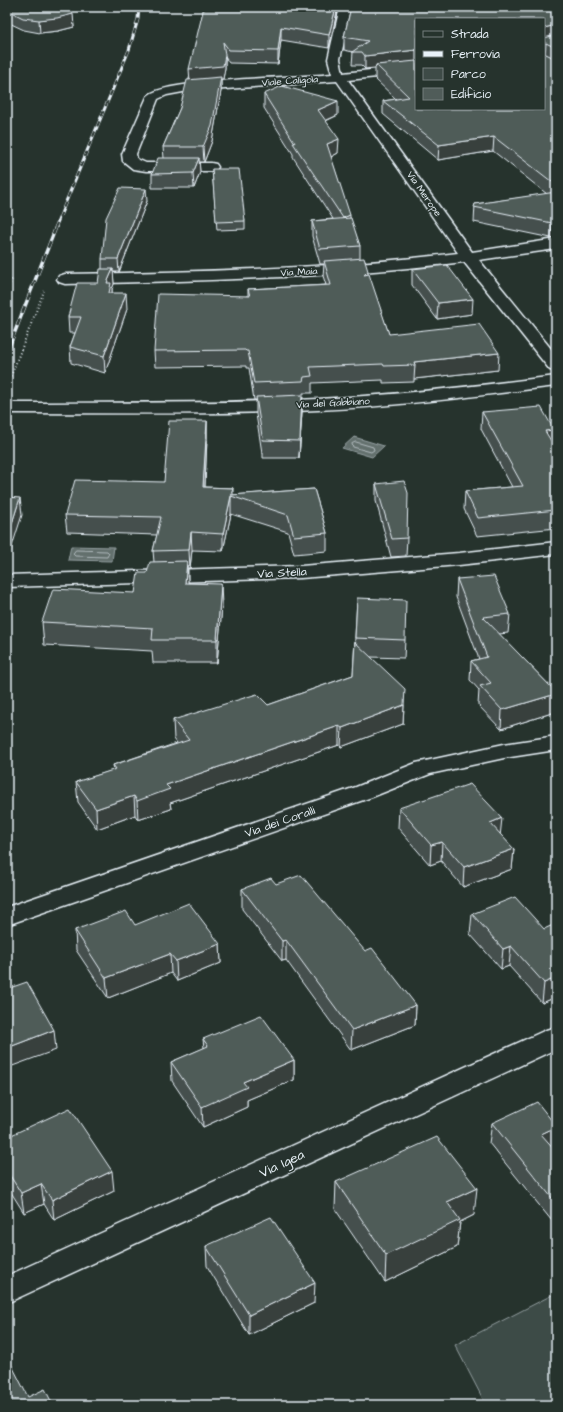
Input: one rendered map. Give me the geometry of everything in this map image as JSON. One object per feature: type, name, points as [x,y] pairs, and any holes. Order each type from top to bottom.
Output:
[{"type":"street","name":"Via Merope","points":[[346,7],[334,58],[336,69],[340,78],[469,258],[556,366]]},
{"type":"street","name":"Viale Caligola","points":[[211,167],[153,168],[138,166],[130,161],[129,154],[150,100],[157,94],[192,87],[340,78],[415,69]]},
{"type":"street","name":"Via Maia","points":[[65,279],[216,276],[394,266],[469,258],[556,244]]},
{"type":"street","name":"Via del Gabbiano","points":[[13,408],[211,408],[318,404],[415,398],[556,381]]},
{"type":"street","name":"Via Stella","points":[[7,581],[301,572],[436,561],[556,548]]},
{"type":"street","name":"Via dei Coralli","points":[[7,916],[364,792],[405,774],[424,768],[486,754],[556,743]]},
{"type":"street","name":"Via Igea","points":[[7,1290],[556,1037]]},
{"type":"path","points":[[7,290],[12,279]]},
{"type":"path","points":[[7,386],[44,290]]},
{"type":"green space","points":[[556,1293],[556,1405],[486,1405],[455,1345]]},
{"type":"water","points":[[354,437],[384,446],[372,457],[342,448]]},
{"type":"water","points":[[71,546],[114,547],[112,561],[68,560]]},
{"type":"building","points":[[7,7],[71,7],[73,14],[39,20],[23,18],[7,10]]},
{"type":"building","points":[[204,7],[336,7],[329,35],[281,27],[278,51],[229,50],[223,42],[225,55],[223,66],[189,69]]},
{"type":"building","points":[[351,7],[556,7],[556,25],[545,28],[545,18],[415,18],[415,50],[365,56],[362,52],[352,52],[368,41],[344,37]]},
{"type":"building","points":[[556,35],[556,48],[546,43],[545,38]]},
{"type":"building","points":[[545,54],[556,59],[556,185],[494,137],[439,145],[383,101],[409,97],[376,65],[415,61],[415,110],[545,110]]},
{"type":"building","points":[[221,77],[212,126],[203,147],[163,147],[180,108],[187,80]]},
{"type":"building","points":[[282,86],[338,101],[318,110],[339,139],[327,144],[350,215],[343,218],[293,143],[295,143],[264,94]]},
{"type":"building","points":[[158,158],[199,158],[193,173],[152,174]]},
{"type":"building","points":[[212,169],[239,169],[245,221],[216,222]]},
{"type":"building","points":[[120,188],[146,189],[118,259],[102,259],[106,218]]},
{"type":"building","points":[[556,192],[556,223],[474,207],[475,204]]},
{"type":"building","points":[[351,218],[360,246],[320,249],[312,221]]},
{"type":"building","points":[[364,258],[368,271],[364,275],[369,274],[389,334],[479,324],[499,353],[414,362],[415,365],[384,366],[383,364],[310,367],[312,376],[304,377],[303,381],[254,383],[248,351],[245,350],[154,351],[158,294],[250,296],[248,289],[331,285],[324,261]]},
{"type":"building","points":[[447,265],[473,299],[438,303],[412,269]]},
{"type":"building","points":[[100,269],[113,269],[107,283],[111,283],[109,293],[126,293],[104,356],[70,347],[81,317],[68,317],[77,283],[98,283]]},
{"type":"building","points":[[302,395],[300,441],[262,440],[263,436],[256,397]]},
{"type":"building","points":[[541,407],[554,430],[545,431],[556,449],[556,510],[478,518],[465,491],[523,486],[482,412]]},
{"type":"building","points":[[169,421],[207,421],[203,487],[233,488],[231,495],[314,489],[327,533],[294,536],[288,515],[231,496],[223,534],[191,532],[189,550],[153,551],[161,517],[65,515],[75,480],[164,482]]},
{"type":"building","points":[[404,481],[408,493],[407,538],[392,539],[376,484]]},
{"type":"building","points":[[7,497],[20,498],[7,539]]},
{"type":"building","points":[[187,561],[185,583],[221,584],[217,640],[152,640],[153,628],[42,622],[53,589],[135,593],[138,573],[147,573],[150,562]]},
{"type":"building","points":[[494,576],[510,614],[483,617],[556,692],[556,694],[502,710],[480,686],[491,683],[471,661],[487,657],[457,579]]},
{"type":"building","points":[[357,598],[406,600],[405,640],[355,638]]},
{"type":"building","points":[[355,642],[405,689],[404,705],[342,728],[339,726],[166,785],[170,789],[137,801],[134,796],[96,809],[76,782],[116,769],[113,765],[189,740],[173,720],[257,694],[268,705],[353,675]]},
{"type":"building","points":[[470,784],[502,818],[490,823],[514,849],[464,867],[442,842],[431,845],[399,808]]},
{"type":"building","points":[[301,875],[365,951],[372,948],[416,1005],[352,1030],[286,940],[282,941],[242,889],[271,878],[276,884]]},
{"type":"building","points":[[515,897],[544,929],[553,925],[556,928],[556,978],[544,983],[511,946],[503,949],[472,914]]},
{"type":"building","points":[[189,903],[220,944],[176,961],[170,954],[106,978],[75,930],[126,911],[135,925]]},
{"type":"building","points":[[27,982],[54,1030],[7,1048],[7,989]]},
{"type":"building","points":[[261,1015],[294,1060],[243,1082],[247,1087],[202,1107],[171,1062],[208,1046],[203,1039]]},
{"type":"building","points":[[537,1102],[556,1126],[541,1134],[556,1151],[556,1203],[492,1123]]},
{"type":"building","points":[[70,1108],[112,1171],[52,1200],[41,1184],[21,1193],[7,1171],[7,1137]]},
{"type":"building","points":[[437,1137],[477,1188],[447,1202],[460,1220],[386,1255],[336,1182]]},
{"type":"building","points":[[271,1217],[315,1283],[249,1315],[206,1246]]},
{"type":"building","points":[[7,1356],[28,1397],[45,1389],[53,1405],[7,1405]]},
{"type":"railway","points":[[55,228],[129,50],[138,19],[139,7]]},
{"type":"railway","points":[[7,352],[56,227]]}]
